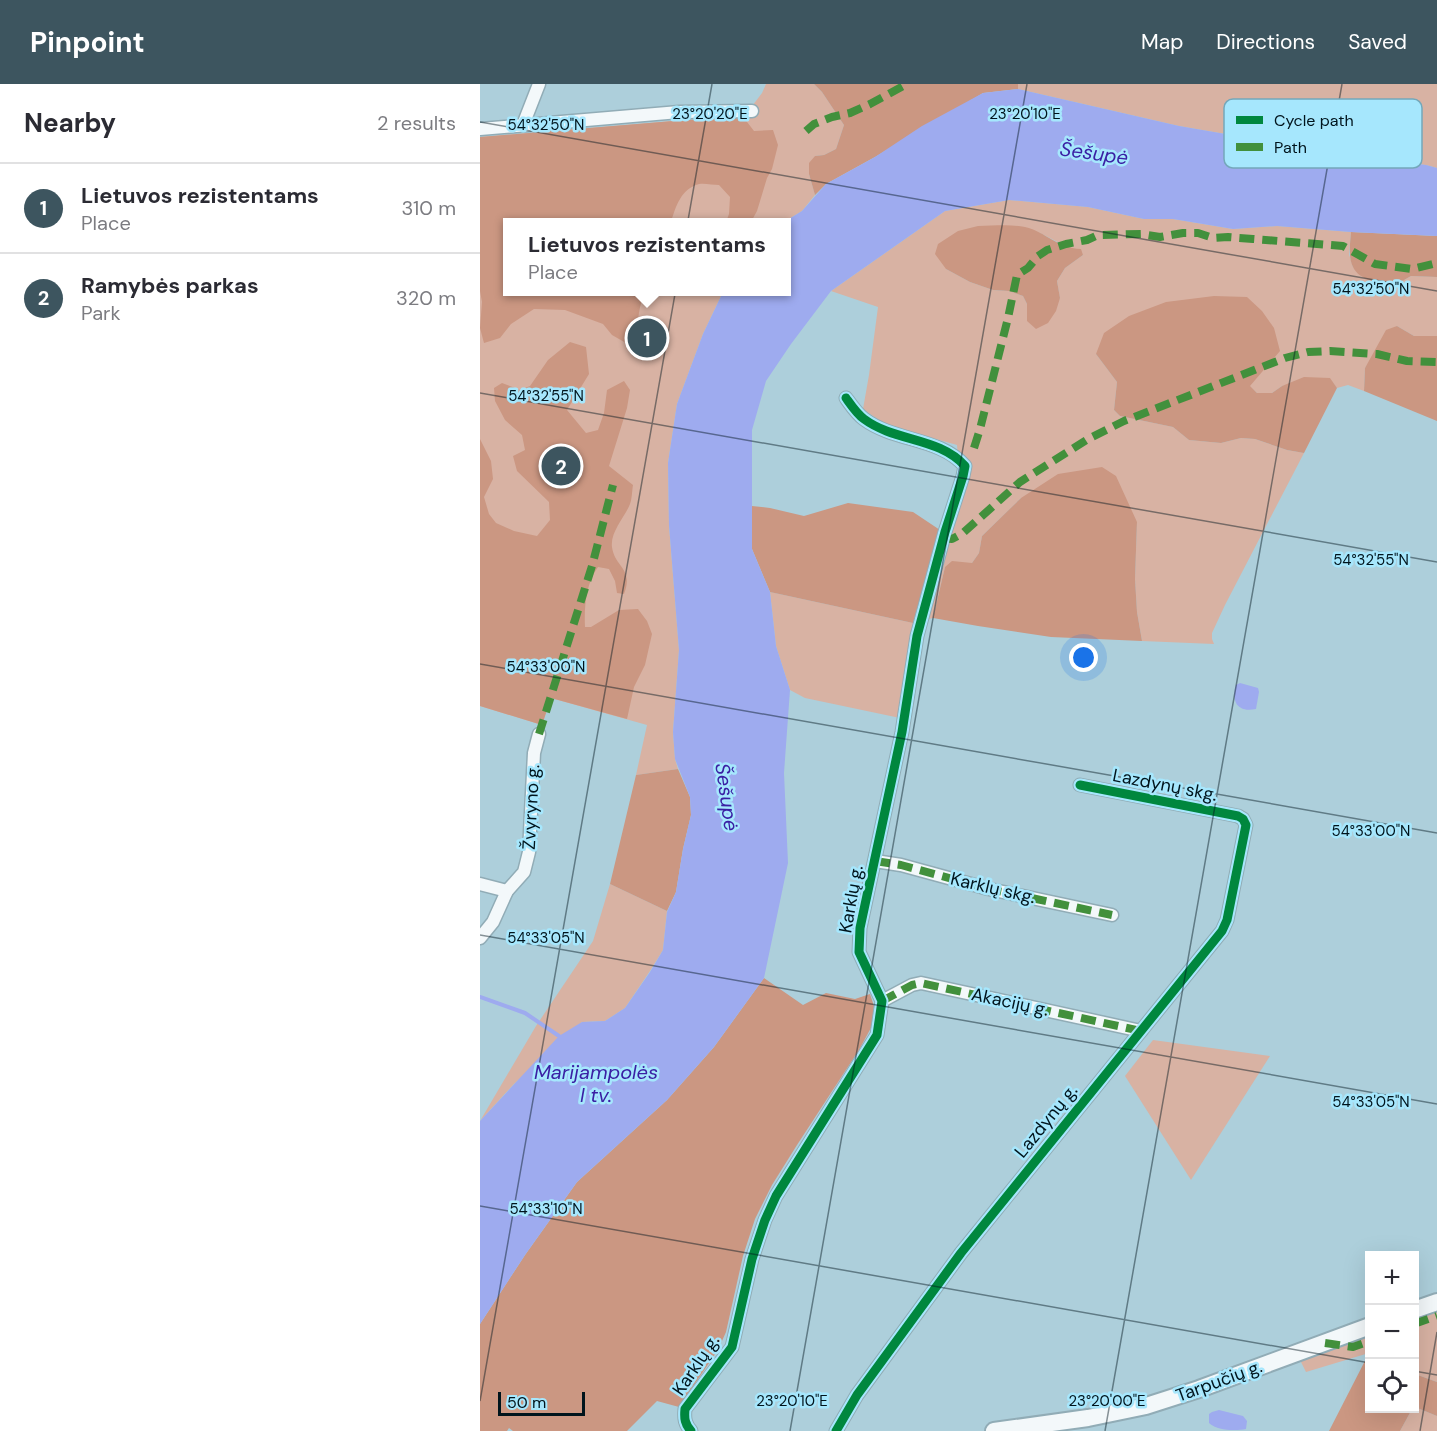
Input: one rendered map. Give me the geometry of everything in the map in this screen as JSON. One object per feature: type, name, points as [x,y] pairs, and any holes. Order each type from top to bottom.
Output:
[{"type":"main road","points":[[1419,1308],[1437,1302]]},
{"type":"main road","name":"Tarpučių g.","points":[[994,1431],[1090,1425],[1199,1389],[1365,1328]]},
{"type":"street","points":[[523,125],[539,84]]},
{"type":"street","points":[[480,129],[679,112],[752,111]]},
{"type":"street","name":"Karklų g.","points":[[691,1431],[684,1416],[686,1409],[732,1347],[752,1259],[765,1220],[785,1179],[877,1035],[882,1001],[859,952],[860,928],[902,732],[916,636],[965,466],[944,449],[883,429],[864,419],[846,398]]},
{"type":"street","name":"Žvyryno g.","points":[[480,938],[493,922],[507,891],[524,872],[529,852],[534,753],[539,734]]},
{"type":"street","name":"Lazdynų skg.","points":[[1080,785],[1238,816],[1243,819]]},
{"type":"street","name":"Lazdynų g.","points":[[836,1431],[857,1395],[961,1253],[1222,931],[1227,920],[1246,825],[1243,819]]},
{"type":"street","name":"Karklų skg.","points":[[875,861],[901,865],[989,889],[1112,915]]},
{"type":"street","points":[[480,884],[507,891]]},
{"type":"street","name":"Akacijų g.","points":[[882,1001],[912,985],[921,983],[1141,1031]]},
{"type":"shaded area","points":[[766,84],[814,84],[844,125],[836,149],[824,155],[815,156],[809,174],[815,195],[802,211],[791,218],[503,218],[503,296],[721,296],[703,334],[677,404],[668,463],[669,525],[679,650],[673,732],[678,769],[636,775],[647,725],[551,698],[542,725],[480,706],[480,137],[685,120],[743,118]]},
{"type":"shaded area","points":[[814,84],[1018,84],[1018,89],[983,93],[826,184],[815,195],[809,174],[809,163],[815,156],[824,155],[836,149],[844,125]]},
{"type":"shaded area","points":[[1018,84],[1437,84],[1437,168],[1422,165],[1422,99],[1224,99],[1224,134],[1179,126],[1018,89]]},
{"type":"shaded area","points":[[744,118],[754,131],[773,130],[778,145],[772,169],[753,218],[728,218],[730,197],[719,185],[699,184],[684,194],[677,204],[672,218],[503,218],[503,296],[644,296],[637,337],[626,343],[612,335],[603,324],[565,310],[534,309],[511,324],[500,338],[484,343],[480,328],[482,302],[480,291],[480,137],[685,120]]},
{"type":"shaded area","points":[[1009,200],[1088,207],[1144,219],[1173,219],[1233,229],[1277,226],[1351,232],[1349,254],[1353,267],[1392,287],[1411,276],[1437,277],[1437,336],[1414,336],[1397,326],[1365,368],[1364,391],[1348,385],[1337,388],[1329,378],[1282,386],[1272,393],[1257,393],[1249,386],[1253,381],[1096,354],[1117,382],[1114,410],[1120,416],[1173,427],[1189,440],[1221,443],[1241,438],[1255,439],[1304,453],[1225,605],[1212,633],[1214,644],[1142,641],[1135,579],[1137,522],[1021,498],[982,536],[979,553],[972,563],[945,567],[933,618],[913,623],[959,468],[957,445],[886,425],[863,409],[878,307],[831,291],[945,211]],"holes":[[[1040,233],[1083,255],[1065,268],[1057,281],[1060,299],[1027,304],[1023,296],[1009,291],[993,290],[970,282],[946,269]]]},
{"type":"shaded area","points":[[978,226],[1025,227],[1065,246],[1081,249],[1083,255],[1065,268],[1057,281],[1060,298],[1056,311],[1048,323],[1036,329],[1027,321],[1027,304],[1023,296],[1009,291],[993,290],[970,282],[946,269],[935,254],[938,244],[958,231]]},
{"type":"shaded area","points":[[1351,232],[1437,236],[1437,277],[1411,276],[1392,287],[1364,278],[1356,272],[1351,261]]},
{"type":"shaded area","points":[[1214,296],[1247,297],[1262,311],[1274,328],[1280,351],[1250,386],[1257,393],[1272,393],[1304,377],[1330,378],[1337,388],[1304,453],[1255,439],[1241,438],[1221,443],[1189,440],[1173,427],[1120,416],[1114,410],[1117,382],[1096,354],[1104,333],[1129,316],[1166,302]]},
{"type":"shaded area","points":[[1397,326],[1414,336],[1437,336],[1437,421],[1364,391],[1365,368],[1386,330]]},
{"type":"shaded area","points":[[570,342],[586,347],[589,374],[567,410],[586,433],[598,430],[604,413],[607,390],[624,381],[630,390],[627,408],[609,466],[633,485],[630,504],[615,530],[612,541],[614,554],[627,579],[626,585],[624,594],[617,593],[615,581],[609,569],[598,567],[591,580],[587,596],[585,627],[591,627],[619,610],[638,609],[647,621],[652,634],[645,665],[634,687],[627,719],[551,698],[542,725],[480,706],[480,439],[491,461],[493,479],[484,497],[489,514],[496,523],[514,531],[537,536],[550,520],[549,502],[517,471],[513,456],[525,450],[522,435],[505,420],[495,401],[494,388],[502,383],[520,390],[530,386],[548,360]]},
{"type":"shaded area","points":[[1102,467],[1116,476],[1137,522],[1135,579],[1142,641],[1051,637],[933,618],[945,567],[952,561],[972,563],[979,553],[982,536],[1021,498],[1058,474]]},
{"type":"shaded area","points":[[848,503],[913,512],[940,530],[913,623],[770,592],[752,549],[752,506],[804,516]]},
{"type":"shaded area","points":[[770,592],[913,623],[900,718],[805,698],[790,690],[776,646]]},
{"type":"shaded area","points":[[678,769],[690,797],[691,815],[676,892],[667,911],[610,884],[636,775]]},
{"type":"shaded area","points":[[610,884],[667,911],[663,950],[625,1008],[605,1021],[582,1022],[514,1084],[480,1121],[536,1026],[593,941]]},
{"type":"shaded area","points":[[764,978],[803,1005],[826,993],[855,999],[870,994],[874,1006],[872,1026],[772,1185],[755,1219],[743,1256],[726,1332],[718,1350],[679,1407],[657,1401],[627,1431],[513,1431],[509,1428],[507,1431],[480,1431],[480,1324],[577,1182],[667,1100],[714,1047]]},
{"type":"shaded area","points":[[1153,1040],[1270,1056],[1191,1180],[1125,1076]]},
{"type":"shaded area","points":[[1437,1307],[1437,1382],[1419,1375],[1419,1313]]},
{"type":"shaded area","points":[[1365,1334],[1365,1354],[1306,1372],[1300,1360]]},
{"type":"shaded area","points":[[1365,1361],[1365,1413],[1410,1413],[1400,1431],[1329,1431]]},
{"type":"shaded area","points":[[1419,1375],[1437,1382],[1437,1416],[1419,1409]]},
{"type":"shaded area","points":[[1419,1409],[1437,1416],[1437,1431],[1400,1431],[1410,1413],[1419,1413]]},
{"type":"water","name":"Marijampolės I tv.","points":[[1018,89],[1179,126],[1224,134],[1224,168],[1422,168],[1422,165],[1437,168],[1437,236],[1277,226],[1233,229],[1173,219],[1144,219],[1088,207],[1009,200],[945,211],[831,291],[766,381],[752,430],[752,549],[770,592],[776,646],[790,690],[784,773],[788,863],[764,978],[714,1047],[667,1100],[577,1182],[480,1324],[480,1121],[559,1036],[582,1022],[605,1021],[625,1008],[663,950],[667,912],[676,892],[691,815],[690,797],[675,759],[673,732],[679,650],[669,525],[668,463],[677,404],[703,334],[721,296],[791,296],[791,218],[802,211],[826,184],[875,157],[922,126],[983,93]]},
{"type":"water","points":[[1240,683],[1258,688],[1256,709],[1244,709],[1235,701],[1236,685]]},
{"type":"water","points":[[1219,1410],[1243,1416],[1247,1421],[1246,1429],[1227,1430],[1212,1426],[1209,1423],[1209,1414]]},
{"type":"waterway","points":[[480,997],[525,1013],[559,1036]]},
{"type":"marked path","points":[[806,131],[814,124],[850,113],[907,84]]},
{"type":"marked path","points":[[974,448],[1017,275],[1047,250],[1098,235],[1141,234],[1160,237],[1198,233],[1213,238],[1228,237],[1343,246],[1375,264],[1412,269],[1437,263]]},
{"type":"marked path","points":[[943,538],[952,539],[963,533],[1020,482],[1088,439],[1124,421],[1285,358],[1308,352],[1330,351],[1377,354],[1407,361],[1437,362]]},
{"type":"marked path","points":[[539,734],[592,566],[613,485]]},
{"type":"marked path","points":[[875,861],[901,865],[989,889],[1112,915]]},
{"type":"marked path","points":[[882,1001],[912,985],[921,983],[1141,1031]]},
{"type":"marked path","points":[[1419,1322],[1437,1316]]},
{"type":"marked path","points":[[1325,1343],[1353,1347],[1365,1343]]},
{"type":"cycle path","points":[[691,1431],[685,1421],[685,1409],[732,1347],[752,1259],[776,1196],[877,1035],[882,1001],[859,952],[860,928],[902,732],[917,636],[965,466],[943,450],[930,444],[876,426],[861,417],[846,398]]},
{"type":"cycle path","points":[[836,1431],[857,1395],[961,1253],[1222,931],[1227,920],[1246,825],[1243,819],[1238,816],[1080,785]]},
{"type":"place","name":"Lietuvos rezistentams","points":[[647,338]]},
{"type":"place","name":"Ramybės parkas","points":[[561,466]]},
{"type":"water label","name":"Šešupė","points":[[1094,153]]},
{"type":"water label","name":"Šešupė","points":[[727,797]]}]
